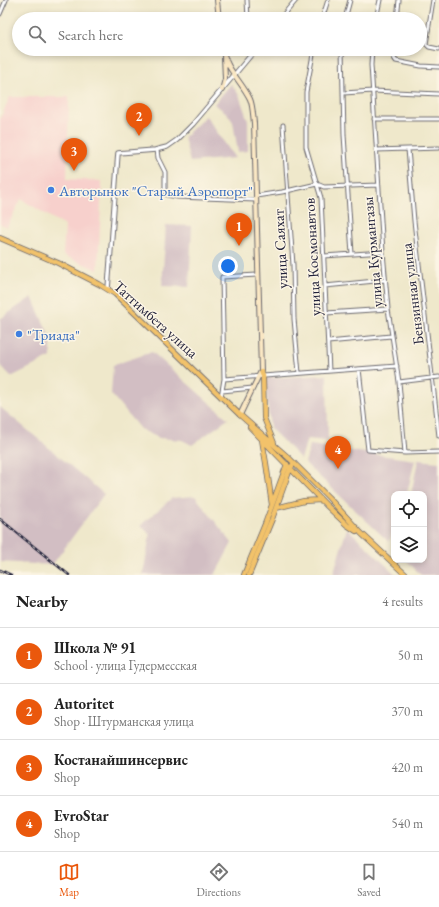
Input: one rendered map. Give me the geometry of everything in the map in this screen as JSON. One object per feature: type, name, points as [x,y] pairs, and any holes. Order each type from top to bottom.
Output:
[{"type":"main road","points":[[217,0],[218,12]]},
{"type":"main road","points":[[222,90],[225,80],[223,56]]},
{"type":"main road","points":[[226,56],[250,99],[254,123],[260,377],[264,418],[275,445]]},
{"type":"main road","name":"Таттимбета улица","points":[[0,238],[58,263],[108,289],[137,314],[240,415]]},
{"type":"main road","points":[[240,415],[260,377]]},
{"type":"main road","points":[[240,415],[292,461],[361,533],[406,575]]},
{"type":"main road","points":[[240,415],[262,440],[321,500],[347,525],[361,533]]},
{"type":"main road","points":[[244,575],[274,507],[262,440]]},
{"type":"main road","points":[[249,575],[288,467],[292,461]]},
{"type":"main road","points":[[274,507],[304,501],[321,500]]},
{"type":"street","points":[[0,14],[6,0]]},
{"type":"street","points":[[247,0],[248,12]]},
{"type":"street","points":[[286,12],[296,0]]},
{"type":"street","points":[[324,12],[328,0]]},
{"type":"street","points":[[347,12],[350,0]]},
{"type":"street","points":[[377,12],[380,0]]},
{"type":"street","points":[[398,12],[400,0]]},
{"type":"street","points":[[427,38],[433,0]]},
{"type":"street","points":[[427,45],[429,47],[439,49]]},
{"type":"street","points":[[108,289],[118,153],[157,150],[167,147],[177,140],[193,124],[250,56]]},
{"type":"street","name":"улица Космонавтов","points":[[313,56],[306,92],[306,147],[321,198],[329,371]]},
{"type":"street","points":[[342,56],[347,186],[352,254]]},
{"type":"street","name":"улица Курмангазы","points":[[372,56],[374,119],[385,280],[391,336],[399,382],[405,453]]},
{"type":"street","points":[[394,56],[396,61],[421,66],[439,67]]},
{"type":"street","points":[[344,93],[373,91],[439,94]]},
{"type":"street","points":[[374,119],[439,119]]},
{"type":"street","name":"улица Саяхат","points":[[283,125],[293,265],[294,319],[299,372]]},
{"type":"street","points":[[376,150],[439,148]]},
{"type":"street","name":"Бензинная улица","points":[[408,149],[414,221],[439,436]]},
{"type":"street","points":[[157,150],[158,158],[165,172],[165,191],[167,195],[178,197],[256,198],[317,184],[324,187],[378,185]]},
{"type":"street","points":[[324,256],[383,252]]},
{"type":"street","points":[[221,396],[224,378],[222,277],[258,275]]},
{"type":"street","points":[[325,286],[385,280]]},
{"type":"street","points":[[326,313],[388,309]]},
{"type":"street","points":[[328,342],[391,336]]},
{"type":"street","points":[[224,378],[260,377],[299,372],[396,366]]},
{"type":"street","points":[[359,369],[368,450],[405,453],[439,452]]},
{"type":"street","points":[[399,382],[439,377]]},
{"type":"street","points":[[222,391],[253,388]]},
{"type":"shaded area","points":[[231,84],[239,95],[248,121],[248,151],[238,152],[233,122],[227,113],[214,104]]},
{"type":"shaded area","name":"Авторынок \"Старый Аэропорт\"","points":[[10,97],[69,97],[67,179],[102,181],[98,270],[63,255],[65,226],[21,199],[7,227],[0,224],[0,119]]},
{"type":"shaded area","points":[[206,116],[235,158],[190,162],[184,137]]},
{"type":"shaded area","points":[[166,225],[192,226],[189,287],[162,286]]},
{"type":"shaded area","points":[[32,297],[51,339],[51,357],[11,376],[0,365],[0,319]]},
{"type":"shaded area","points":[[152,352],[228,419],[192,445],[182,440],[159,438],[140,429],[111,394],[113,365]]},
{"type":"shaded area","points":[[327,375],[328,441],[307,439],[301,459],[270,428],[265,378]]},
{"type":"shaded area","points":[[0,407],[104,494],[52,565],[0,562]]},
{"type":"shaded area","points":[[310,445],[415,460],[408,491],[391,491],[391,537],[389,542],[305,463]]},
{"type":"shaded area","points":[[418,460],[439,462],[439,575],[421,575],[409,563],[427,563],[427,491],[412,491]]},
{"type":"shaded area","points":[[195,496],[232,543],[215,575],[143,575],[150,535],[141,525],[172,498]]},
{"type":"shaded area","points":[[347,528],[396,575],[333,575]]},
{"type":"railway","points":[[0,519],[69,575]]},
{"type":"railway","points":[[0,570],[11,575]]},
{"type":"place","name":"Autoritet","points":[[139,136]]},
{"type":"place","name":"Костанайшинсервис","points":[[74,171]]},
{"type":"place","name":"Авторынок \"Старый Аэропорт\"","points":[[51,190]]},
{"type":"place","name":"Школа № 91","points":[[239,246]]},
{"type":"place","name":"\"Триада\"","points":[[19,334]]},
{"type":"place","name":"EvroStar","points":[[338,469]]}]
